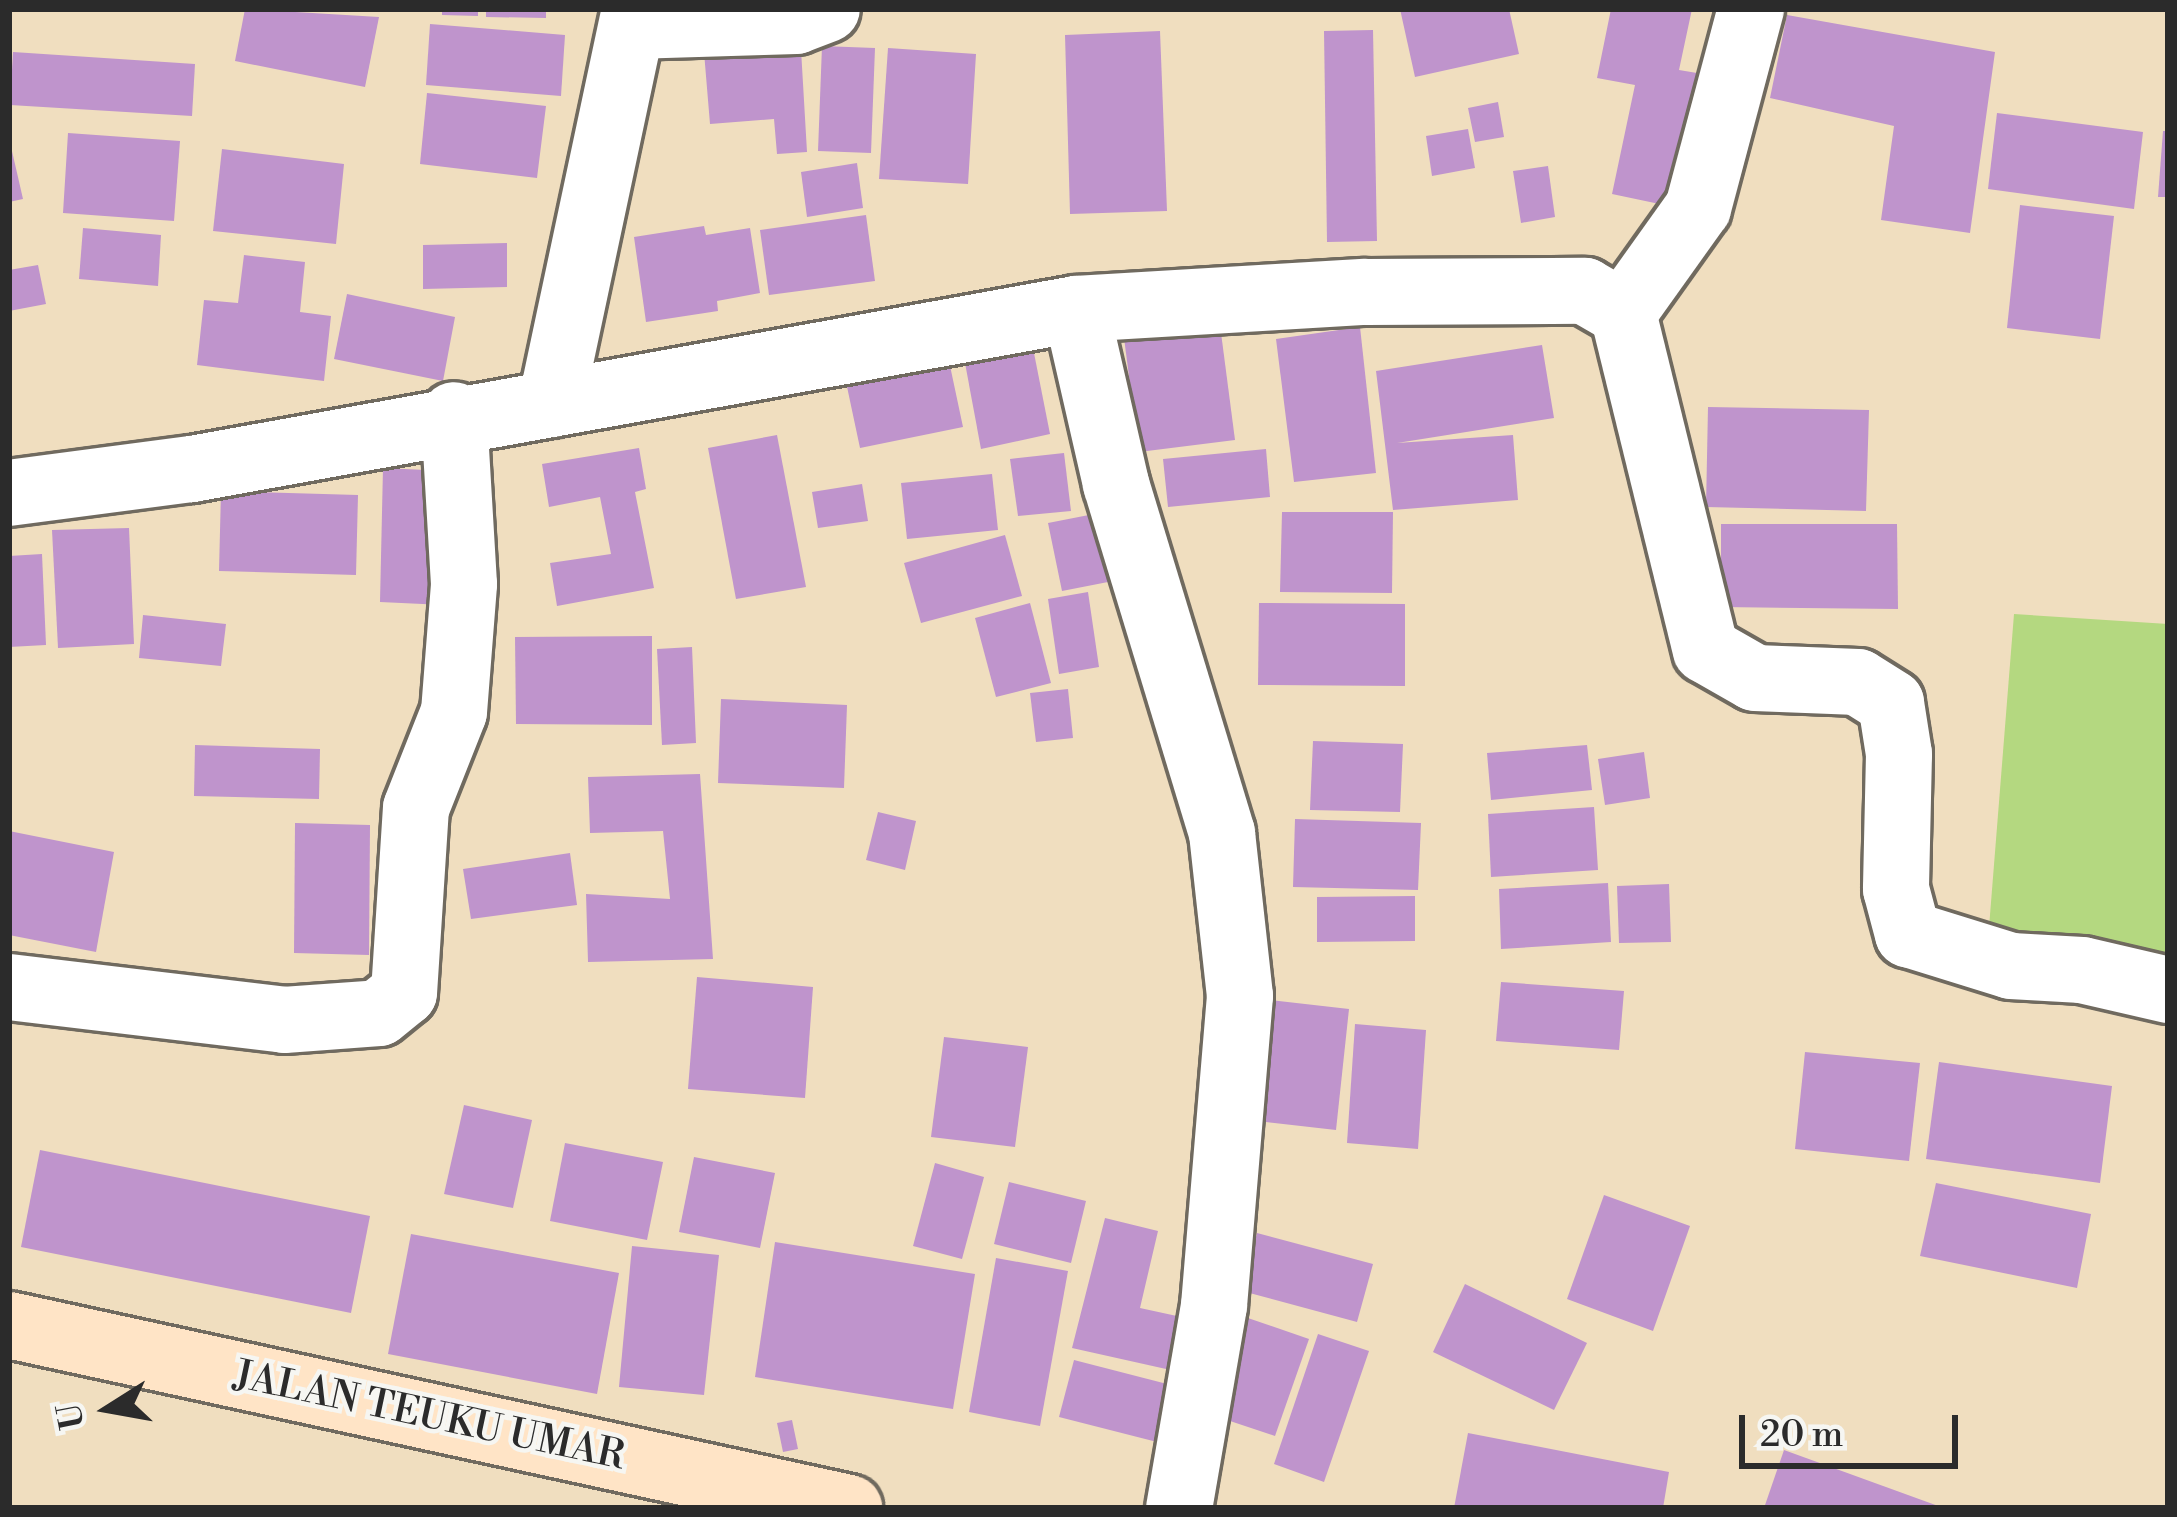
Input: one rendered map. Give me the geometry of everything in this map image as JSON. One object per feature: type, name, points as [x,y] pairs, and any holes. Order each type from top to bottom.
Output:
[{"type":"street","points":[[551,404],[634,17],[796,21],[827,9]]},
{"type":"street","points":[[1623,313],[1698,208],[1750,9]]},
{"type":"street","points":[[9,493],[192,469],[454,416],[551,404],[1076,309],[1585,291],[1623,313],[1706,650],[1755,678],[1858,682],[1892,703],[1899,754],[1896,890],[1908,934],[2011,966],[2082,970],[2168,990]]},
{"type":"street","points":[[1076,309],[1116,484],[1222,833],[1240,996],[1214,1306],[1179,1508]]},
{"type":"street","points":[[9,988],[284,1020],[379,1013],[404,993],[416,808],[454,712],[464,584],[454,416]]},
{"type":"street","name":"JALAN TEUKU UMAR","points":[[9,1324],[848,1508]]},
{"type":"green space","points":[[2014,614],[2168,624],[2168,960],[1988,940]]},
{"type":"building","points":[[245,9],[379,17],[365,87],[235,61]]},
{"type":"building","points":[[442,9],[478,9],[478,16],[442,15]]},
{"type":"building","points":[[486,9],[546,9],[546,18],[486,17]]},
{"type":"building","points":[[1400,9],[1509,9],[1519,54],[1415,77]]},
{"type":"building","points":[[1611,9],[1692,9],[1679,70],[1697,73],[1669,206],[1612,194],[1635,85],[1597,78]]},
{"type":"building","points":[[1787,15],[1995,52],[1970,233],[1881,220],[1894,126],[1770,98]]},
{"type":"building","points":[[430,24],[565,35],[561,96],[426,85]]},
{"type":"building","points":[[1373,30],[1377,241],[1327,242],[1324,31]]},
{"type":"building","points":[[1160,31],[1167,211],[1070,214],[1065,35]]},
{"type":"building","points":[[800,32],[807,152],[777,154],[774,119],[710,124],[703,40]]},
{"type":"building","points":[[822,46],[875,48],[871,153],[818,151]]},
{"type":"building","points":[[888,48],[976,54],[968,184],[879,179]]},
{"type":"building","points":[[13,52],[195,64],[192,116],[10,105]]},
{"type":"building","points":[[427,93],[546,106],[537,178],[420,164]]},
{"type":"building","points":[[1498,102],[1504,137],[1475,142],[1468,108]]},
{"type":"building","points":[[1997,113],[2143,132],[2134,209],[1988,189]]},
{"type":"building","points":[[1468,129],[1475,168],[1432,176],[1426,136]]},
{"type":"building","points":[[2163,131],[2168,131],[2168,197],[2158,197]]},
{"type":"building","points":[[68,133],[180,141],[174,221],[63,213]]},
{"type":"building","points":[[9,138],[23,199],[9,202]]},
{"type":"building","points":[[222,149],[344,164],[336,244],[213,231]]},
{"type":"building","points":[[857,163],[863,208],[807,217],[801,172]]},
{"type":"building","points":[[1548,166],[1555,217],[1521,223],[1513,171]]},
{"type":"building","points":[[2020,205],[2114,216],[2100,339],[2007,328]]},
{"type":"building","points":[[866,215],[875,281],[769,295],[760,230]]},
{"type":"building","points":[[704,226],[706,235],[750,228],[760,293],[717,301],[718,311],[646,322],[634,237]]},
{"type":"building","points":[[83,228],[161,235],[158,286],[79,279]]},
{"type":"building","points":[[507,243],[507,287],[423,289],[423,245]]},
{"type":"building","points":[[244,255],[305,262],[300,312],[331,316],[324,381],[197,365],[204,300],[238,303]]},
{"type":"building","points":[[38,265],[46,304],[9,311],[9,270]]},
{"type":"building","points":[[347,294],[455,317],[443,381],[334,359]]},
{"type":"building","points":[[1220,325],[1235,440],[1139,452],[1124,338]]},
{"type":"building","points":[[1360,327],[1376,473],[1294,482],[1276,339]]},
{"type":"building","points":[[1542,345],[1554,418],[1397,443],[1513,435],[1518,500],[1393,510],[1376,371]]},
{"type":"building","points":[[1033,348],[1050,434],[981,449],[965,363]]},
{"type":"building","points":[[949,361],[963,427],[860,448],[846,382]]},
{"type":"building","points":[[1708,407],[1869,410],[1866,511],[1706,507]]},
{"type":"building","points":[[777,435],[806,587],[736,599],[708,448]]},
{"type":"building","points":[[639,448],[646,489],[635,492],[654,588],[557,606],[550,563],[611,554],[600,497],[549,507],[542,464]]},
{"type":"building","points":[[1266,449],[1270,497],[1168,507],[1163,459]]},
{"type":"building","points":[[1064,453],[1071,511],[1018,516],[1010,459]]},
{"type":"building","points":[[383,468],[447,471],[444,605],[380,602]]},
{"type":"building","points":[[992,474],[998,530],[907,539],[901,483]]},
{"type":"building","points":[[862,484],[868,521],[818,528],[812,492]]},
{"type":"building","points":[[221,491],[358,495],[356,575],[219,571]]},
{"type":"building","points":[[1282,512],[1393,512],[1392,593],[1280,592]]},
{"type":"building","points":[[1094,514],[1108,582],[1062,591],[1048,523]]},
{"type":"building","points":[[1721,524],[1897,524],[1898,609],[1721,607]]},
{"type":"building","points":[[129,528],[134,644],[58,648],[52,530]]},
{"type":"building","points":[[1005,535],[1022,596],[921,623],[904,563]]},
{"type":"building","points":[[42,554],[46,645],[9,647],[9,556]]},
{"type":"building","points":[[1088,592],[1099,667],[1059,674],[1048,599]]},
{"type":"building","points":[[1030,603],[1051,683],[996,697],[975,618]]},
{"type":"building","points":[[1259,603],[1405,604],[1405,686],[1258,685]]},
{"type":"building","points":[[143,615],[226,624],[221,666],[139,658]]},
{"type":"building","points":[[652,636],[652,725],[516,724],[515,637]]},
{"type":"building","points":[[692,647],[696,743],[662,745],[657,649]]},
{"type":"building","points":[[1068,689],[1073,738],[1036,742],[1030,693]]},
{"type":"building","points":[[721,699],[847,705],[844,788],[718,783]]},
{"type":"building","points":[[1313,741],[1403,744],[1400,812],[1310,810]]},
{"type":"building","points":[[195,745],[320,749],[319,799],[194,796]]},
{"type":"building","points":[[1587,745],[1592,790],[1491,800],[1487,753]]},
{"type":"building","points":[[1644,752],[1650,798],[1605,805],[1598,759]]},
{"type":"building","points":[[700,774],[713,959],[588,962],[586,894],[670,899],[663,831],[590,833],[588,777]]},
{"type":"building","points":[[1594,807],[1598,870],[1491,877],[1488,814]]},
{"type":"building","points":[[878,812],[916,821],[905,870],[866,860]]},
{"type":"building","points":[[1295,819],[1421,823],[1418,890],[1293,887]]},
{"type":"building","points":[[295,823],[370,825],[369,955],[294,953]]},
{"type":"building","points":[[9,831],[114,852],[96,952],[9,935]]},
{"type":"building","points":[[570,853],[577,905],[471,919],[463,869]]},
{"type":"building","points":[[1608,883],[1611,942],[1501,949],[1499,889]]},
{"type":"building","points":[[1669,884],[1671,942],[1619,943],[1617,886]]},
{"type":"building","points":[[1415,896],[1415,941],[1317,942],[1317,897]]},
{"type":"building","points":[[697,977],[813,987],[805,1098],[688,1089]]},
{"type":"building","points":[[1501,982],[1624,991],[1619,1050],[1496,1041]]},
{"type":"building","points":[[1261,999],[1349,1009],[1336,1130],[1249,1120]]},
{"type":"building","points":[[1355,1024],[1426,1030],[1418,1149],[1347,1143]]},
{"type":"building","points":[[944,1037],[1028,1047],[1015,1147],[931,1137]]},
{"type":"building","points":[[1805,1052],[1920,1063],[1909,1161],[1795,1149]]},
{"type":"building","points":[[1939,1062],[2112,1086],[2100,1183],[1926,1159]]},
{"type":"building","points":[[464,1105],[532,1120],[513,1208],[444,1194]]},
{"type":"building","points":[[565,1143],[663,1162],[647,1240],[550,1221]]},
{"type":"building","points":[[40,1150],[370,1216],[351,1313],[21,1247]]},
{"type":"building","points":[[694,1157],[775,1173],[760,1248],[679,1232]]},
{"type":"building","points":[[935,1163],[984,1177],[962,1259],[913,1246]]},
{"type":"building","points":[[1009,1182],[1086,1201],[1071,1263],[994,1244]]},
{"type":"building","points":[[1936,1183],[2091,1214],[2077,1288],[1920,1256]]},
{"type":"building","points":[[1604,1195],[1690,1226],[1653,1331],[1567,1299]]},
{"type":"building","points":[[1105,1218],[1158,1231],[1140,1308],[1186,1318],[1175,1371],[1072,1348]]},
{"type":"building","points":[[1257,1233],[1373,1264],[1357,1322],[1242,1291]]},
{"type":"building","points":[[411,1234],[619,1273],[597,1394],[388,1354]]},
{"type":"building","points":[[775,1242],[975,1274],[953,1409],[755,1377]]},
{"type":"building","points":[[632,1246],[719,1255],[704,1395],[619,1387]]},
{"type":"building","points":[[996,1258],[1068,1271],[1040,1426],[969,1412]]},
{"type":"building","points":[[1465,1284],[1587,1343],[1554,1410],[1433,1352]]},
{"type":"building","points":[[1245,1317],[1309,1339],[1275,1436],[1212,1415]]},
{"type":"building","points":[[1318,1334],[1369,1351],[1324,1482],[1274,1464]]},
{"type":"building","points":[[1074,1360],[1171,1385],[1157,1442],[1059,1417]]},
{"type":"building","points":[[792,1420],[798,1449],[783,1452],[777,1423]]},
{"type":"building","points":[[1468,1433],[1669,1472],[1663,1508],[1454,1508]]},
{"type":"building","points":[[1784,1450],[1941,1507],[1941,1508],[1764,1508]]}]
